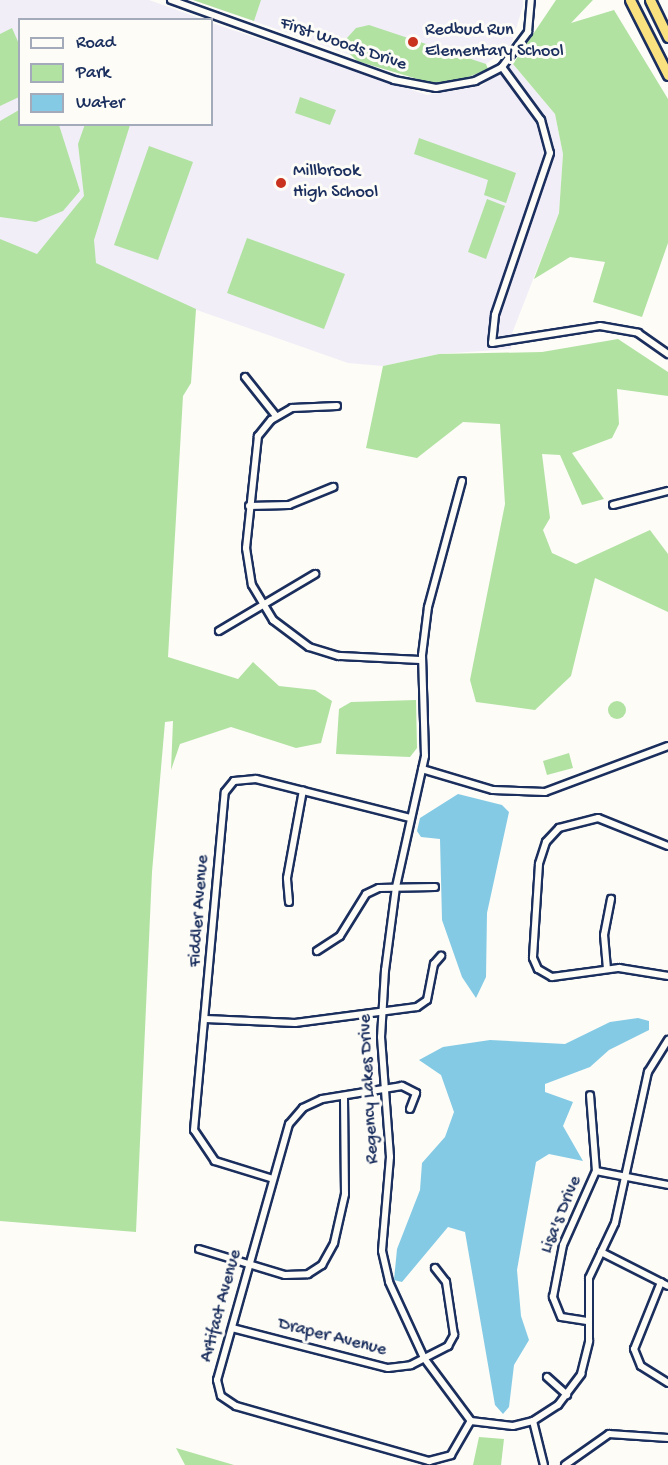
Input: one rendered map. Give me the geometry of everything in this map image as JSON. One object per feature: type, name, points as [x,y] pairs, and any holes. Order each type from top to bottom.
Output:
[{"type":"highway","points":[[630,0],[668,75]]},
{"type":"highway","points":[[650,0],[668,37]]},
{"type":"street","name":"First Woods Drive","points":[[171,0],[412,86],[463,85],[502,67],[528,32],[531,0]]},
{"type":"street","points":[[502,67],[541,120],[550,153],[495,315],[492,344],[600,326],[638,333],[668,354]]},
{"type":"street","points":[[245,377],[276,416]]},
{"type":"street","points":[[337,406],[300,406],[276,416],[254,444],[247,564],[262,605],[290,635],[320,651],[422,660]]},
{"type":"street","name":"Regency Lakes Drive","points":[[462,481],[435,569],[422,660],[428,732],[396,887],[381,1012],[390,1157],[382,1258],[424,1358],[471,1421]]},
{"type":"street","points":[[249,506],[280,507],[333,487]]},
{"type":"street","points":[[613,505],[668,491]]},
{"type":"street","points":[[219,631],[315,574]]},
{"type":"street","points":[[422,769],[504,791],[560,789],[668,747]]},
{"type":"street","name":"Fiddler Avenue","points":[[270,1178],[215,1161],[197,1141],[225,792],[234,781],[247,778],[410,818]]},
{"type":"street","points":[[289,902],[287,878],[303,790]]},
{"type":"street","points":[[668,846],[590,818],[559,828],[543,850],[535,965],[552,977],[607,969],[668,976]]},
{"type":"street","points":[[317,951],[340,936],[366,894],[396,887],[435,887]]},
{"type":"street","points":[[607,969],[604,935],[611,899]]},
{"type":"street","points":[[206,1019],[277,1024],[417,1007],[427,1000],[434,964],[441,956]]},
{"type":"street","points":[[471,1421],[513,1426],[532,1421],[567,1395],[585,1364],[589,1278],[615,1223],[648,1072],[668,1040]]},
{"type":"street","name":"Artifact Avenue","points":[[410,1109],[416,1093],[402,1086],[345,1096],[303,1108],[289,1124],[270,1178],[249,1266],[217,1380],[221,1396],[236,1406],[429,1461],[451,1455],[471,1421]]},
{"type":"street","name":"Lisa's Drive","points":[[587,1321],[561,1317],[554,1287],[563,1245],[596,1171],[590,1095]]},
{"type":"street","points":[[199,1250],[285,1275],[308,1274],[322,1266],[334,1243],[345,1194],[345,1096]]},
{"type":"street","points":[[596,1171],[668,1185]]},
{"type":"street","points":[[600,1252],[668,1286]]},
{"type":"street","name":"Draper Avenue","points":[[232,1328],[388,1368],[424,1358],[448,1346],[454,1335],[446,1282],[435,1268]]},
{"type":"street","points":[[661,1282],[634,1349],[641,1366],[668,1383]]},
{"type":"street","points":[[547,1377],[567,1395]]},
{"type":"street","points":[[532,1421],[544,1465]]},
{"type":"street","points":[[565,1465],[609,1434],[668,1438]]},
{"type":"shaded area","name":"Millbrook High School","points":[[0,0],[149,0],[199,18],[18,18],[18,126],[213,126],[213,23],[427,95],[481,86],[513,64],[555,114],[563,154],[559,213],[511,336],[511,349],[439,354],[383,366],[348,363],[0,241]]},
{"type":"shaded area","name":"Redbud Run Elementary School","points":[[193,0],[523,0],[523,6],[511,45],[478,70],[408,75]]},
{"type":"green space","points":[[193,0],[261,0],[254,21]]},
{"type":"green space","points":[[556,0],[593,0],[571,23],[614,10],[668,99],[668,243],[642,317],[593,302],[605,262],[570,257],[534,279],[559,213],[563,154],[555,114],[513,64]]},
{"type":"green space","points":[[369,25],[486,64],[488,69],[461,80],[431,83],[357,61],[349,53],[347,38],[356,28]]},
{"type":"green space","points":[[12,28],[18,42],[18,97],[0,106],[0,34]]},
{"type":"green space","points":[[300,97],[336,110],[330,125],[295,113]]},
{"type":"green space","points":[[18,111],[18,126],[59,126],[80,191],[63,211],[36,222],[0,217],[0,121]]},
{"type":"green space","points":[[84,126],[130,126],[94,240],[96,263],[196,309],[191,383],[183,396],[168,657],[238,679],[253,662],[279,686],[315,690],[332,701],[321,743],[296,748],[231,727],[180,744],[171,770],[173,721],[165,722],[152,872],[136,1232],[0,1221],[0,239],[37,254],[84,196],[78,144]]},
{"type":"green space","points":[[419,138],[516,173],[506,203],[484,195],[488,180],[414,154]]},
{"type":"green space","points":[[149,146],[193,162],[158,260],[114,245]]},
{"type":"green space","points":[[487,199],[505,206],[486,259],[468,252]]},
{"type":"green space","points":[[247,238],[345,274],[324,329],[227,293]]},
{"type":"green space","points":[[618,339],[668,372],[668,396],[617,389],[619,424],[612,438],[572,453],[604,499],[582,505],[560,455],[542,454],[550,518],[543,530],[552,553],[576,564],[650,530],[668,554],[668,612],[595,578],[571,676],[535,710],[476,702],[470,680],[505,504],[500,424],[463,422],[417,458],[366,448],[383,366],[439,354],[542,352]]},
{"type":"green space","points":[[416,700],[417,748],[410,757],[336,754],[339,709],[351,702]]},
{"type":"green space","points":[[617,701],[623,704],[626,710],[623,716],[617,719],[611,716],[608,710],[611,704]]},
{"type":"green space","points":[[569,753],[573,768],[547,775],[543,761]]},
{"type":"green space","points":[[479,1437],[504,1439],[501,1465],[473,1465]]},
{"type":"green space","points":[[176,1448],[234,1465],[185,1465]]},
{"type":"water","points":[[458,794],[502,805],[509,812],[487,913],[486,977],[476,998],[462,977],[442,920],[440,839],[421,837],[417,831],[420,818]]},
{"type":"water","points":[[638,1018],[649,1021],[649,1030],[609,1050],[590,1067],[545,1084],[545,1092],[573,1102],[563,1126],[583,1161],[549,1154],[536,1162],[517,1270],[521,1316],[529,1340],[514,1365],[509,1407],[503,1414],[495,1405],[465,1232],[448,1227],[402,1282],[394,1280],[397,1249],[420,1190],[422,1163],[445,1137],[454,1112],[441,1075],[419,1060],[443,1047],[490,1040],[565,1044],[610,1022]]},
{"type":"place","name":"Redbud Run Elementary School","points":[[413,42]]},
{"type":"place","name":"Millbrook High School","points":[[281,183]]}]
